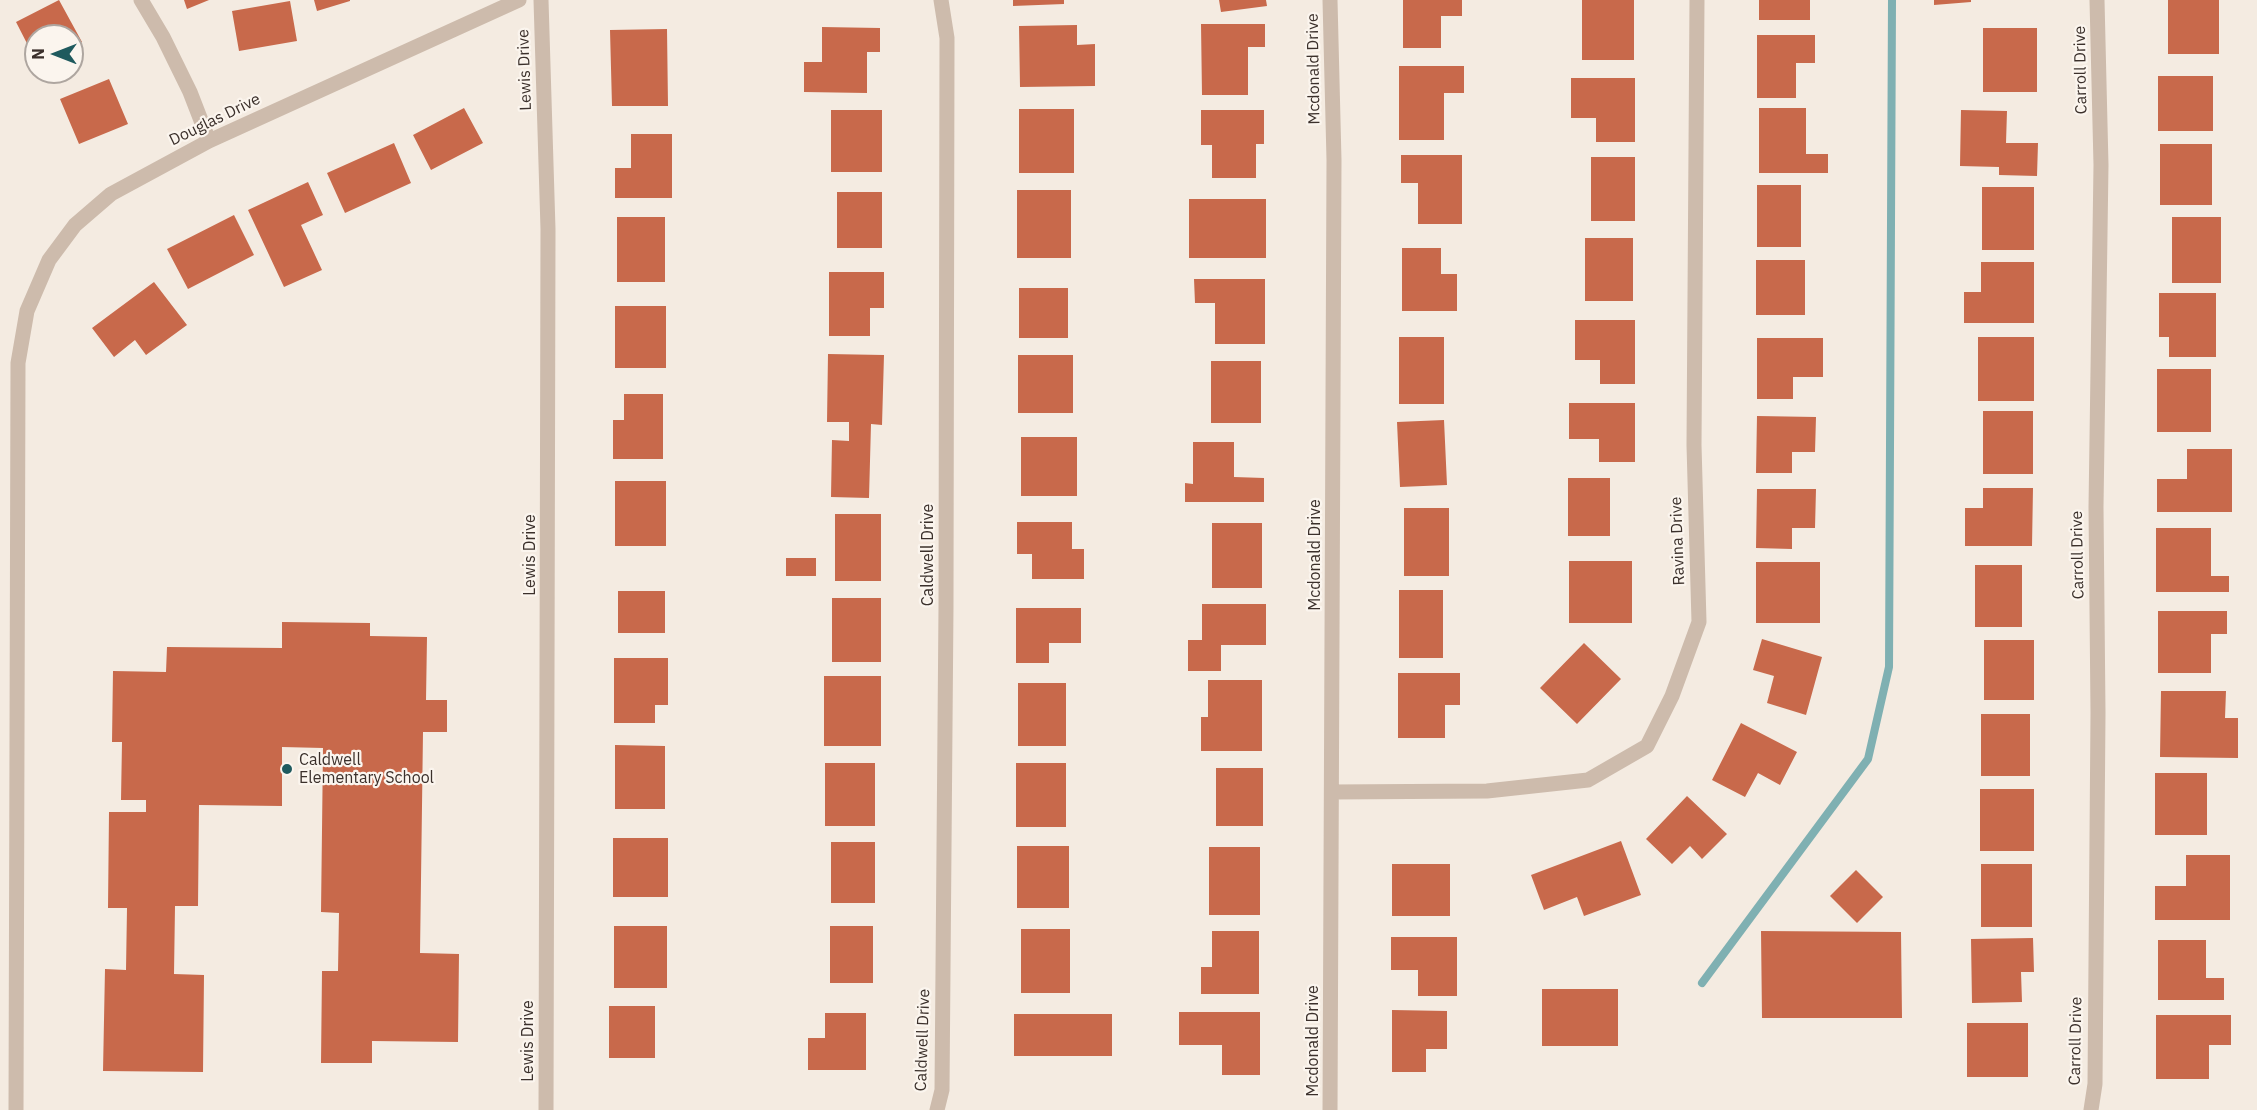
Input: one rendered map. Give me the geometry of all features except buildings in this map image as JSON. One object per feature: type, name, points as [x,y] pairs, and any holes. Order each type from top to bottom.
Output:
[{"type":"street","points":[[141,0],[168,46],[190,92],[209,141]]},
{"type":"street","name":"Douglas Drive","points":[[16,1110],[18,363],[27,311],[49,260],[75,225],[111,194],[209,141],[519,0]]},
{"type":"street","name":"Lewis Drive","points":[[541,0],[548,229],[546,1110]]},
{"type":"street","name":"Caldwell Drive","points":[[937,1110],[942,1090],[946,606],[947,38],[941,0]]},
{"type":"street","name":"Mcdonald Drive","points":[[1330,0],[1334,159],[1330,1110]]},
{"type":"street","name":"Ravina Drive","points":[[1332,792],[1488,791],[1588,780],[1647,746],[1672,696],[1699,622],[1694,445],[1697,0]]},
{"type":"street","name":"Carroll Drive","points":[[2091,1110],[2095,1084],[2098,713],[2096,507],[2101,165],[2097,0]]},
{"type":"waterway","points":[[1702,983],[1868,759],[1889,667],[1892,0]]},
{"type":"place","name":"Caldwell Elementary School","points":[[287,769]]}]
